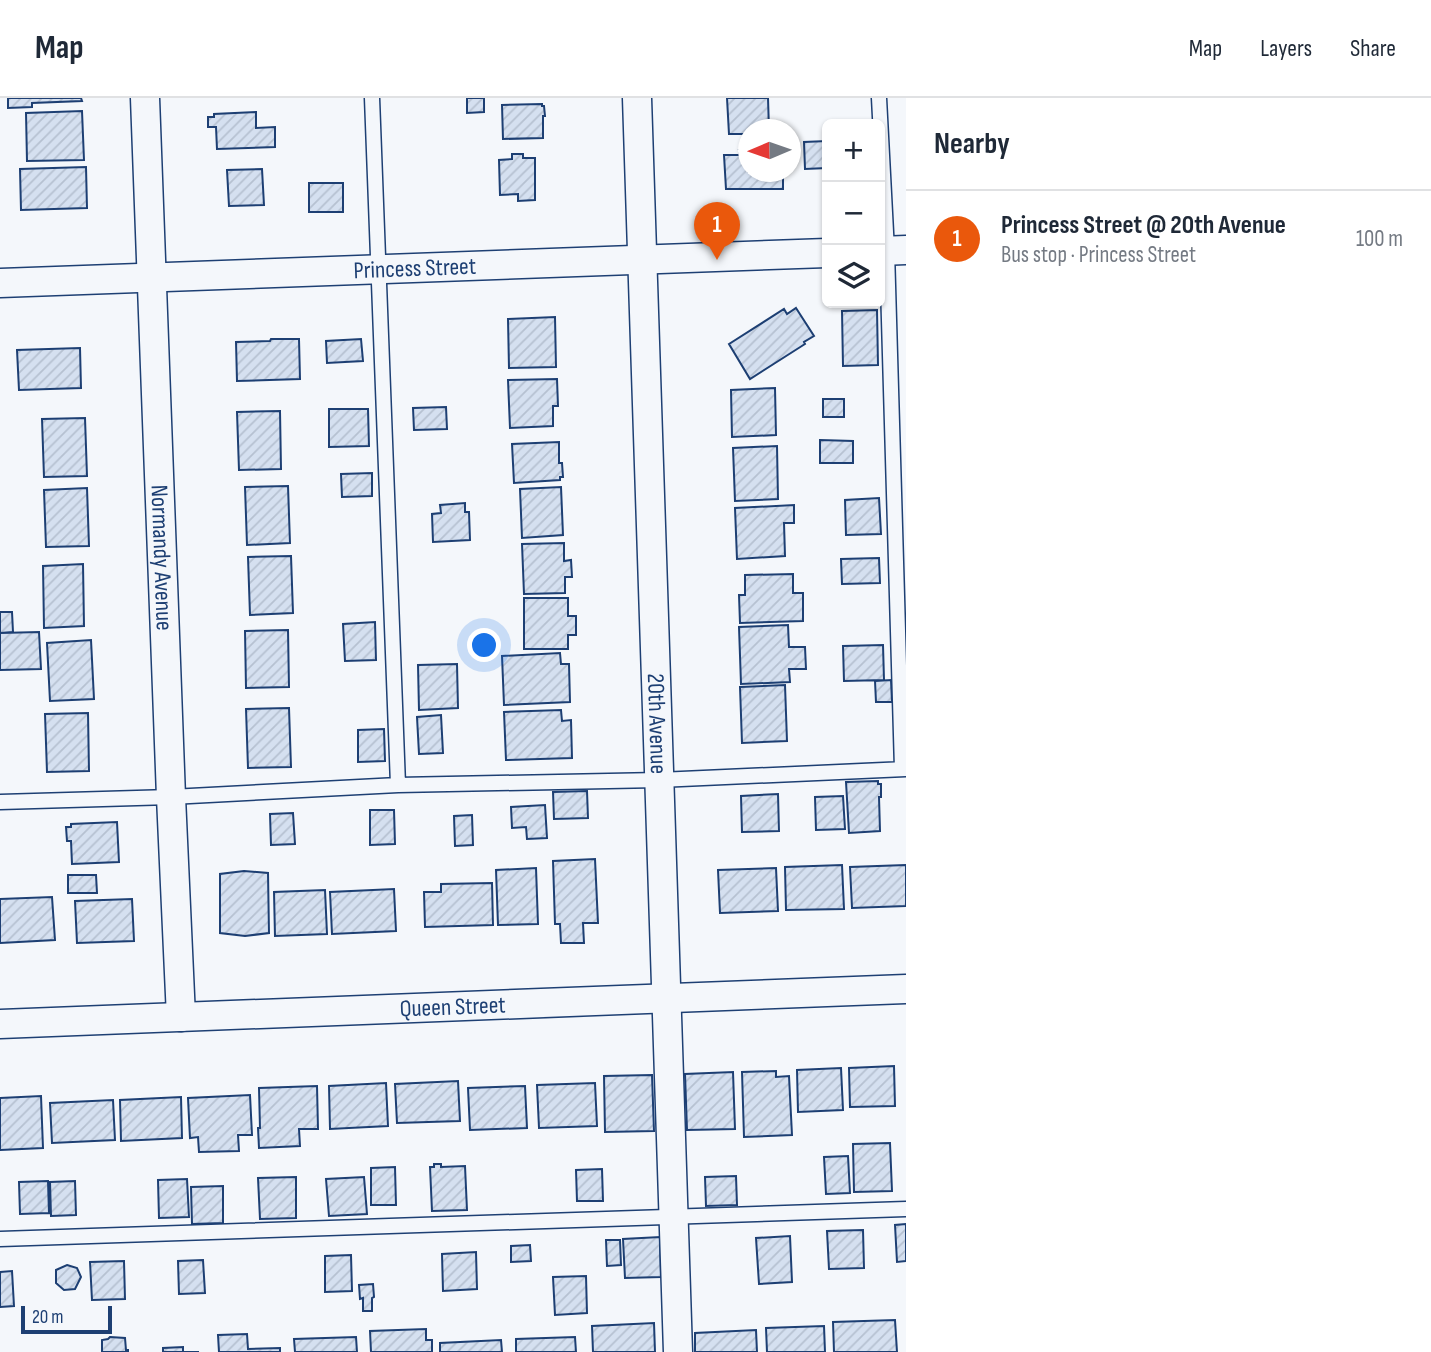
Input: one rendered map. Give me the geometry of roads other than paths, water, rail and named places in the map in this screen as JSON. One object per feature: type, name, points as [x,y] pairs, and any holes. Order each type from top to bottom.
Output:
[{"type":"street","name":"Normandy Avenue","points":[[145,98],[181,1017]]},
{"type":"street","name":"20th Avenue","points":[[637,98],[678,1352]]},
{"type":"street","name":"Princess Street","points":[[0,283],[822,253]]},
{"type":"street","name":"Queen Street","points":[[0,1024],[906,989]]},
{"type":"lane","points":[[372,98],[398,785]]},
{"type":"lane","points":[[0,802],[171,797],[398,785],[659,780],[904,769],[891,251],[879,98]]},
{"type":"lane","points":[[0,1239],[906,1209]]},
{"type":"place","name":"Princess Street @ 20th Avenue","points":[[717,260]]}]
